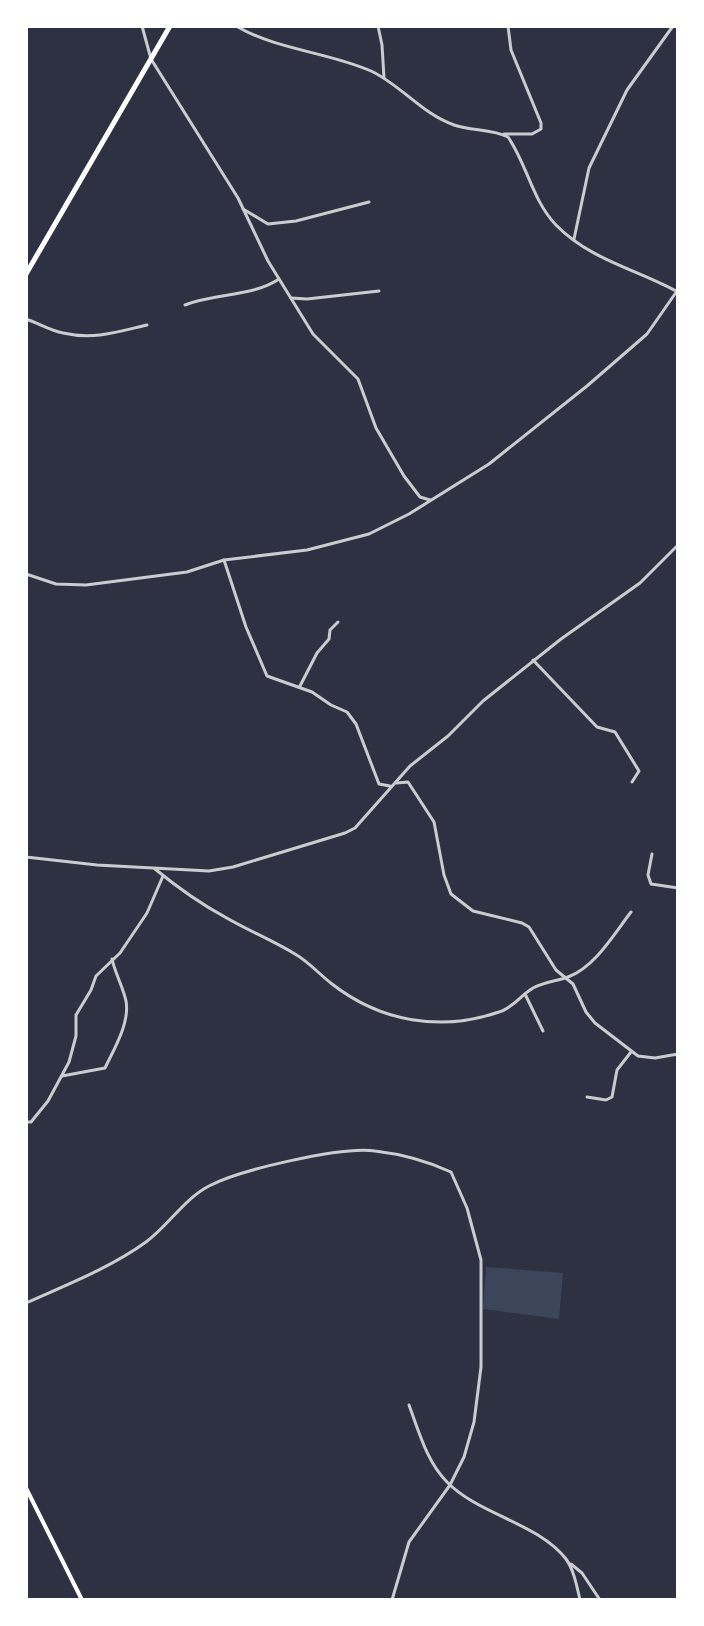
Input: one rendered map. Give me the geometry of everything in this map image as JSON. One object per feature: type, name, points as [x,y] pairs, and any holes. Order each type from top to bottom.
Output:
[{"type":"main road","points":[[26,274],[170,26]]},
{"type":"main road","points":[[26,1488],[82,1600]]},
{"type":"street","points":[[142,26],[151,59],[243,209],[279,279],[313,334],[358,379],[385,445],[415,492],[430,500]]},
{"type":"street","points":[[236,26],[270,41],[342,60],[385,79],[427,111],[452,125],[504,134],[532,134],[541,129],[541,123],[511,50],[508,26]]},
{"type":"street","points":[[378,26],[385,79]]},
{"type":"street","points":[[574,239],[589,168],[627,90],[673,26]]},
{"type":"street","points":[[26,574],[56,584],[86,585],[187,572],[224,560],[342,543],[383,528],[489,464],[647,334],[677,291],[608,263],[555,225],[536,195],[514,145],[504,134]]},
{"type":"street","points":[[243,209],[268,224],[296,221],[369,202]]},
{"type":"street","points":[[185,305],[252,291],[279,279]]},
{"type":"street","points":[[291,298],[379,291]]},
{"type":"street","points":[[26,319],[60,333],[80,335],[113,335],[147,325]]},
{"type":"street","points":[[26,857],[209,871],[330,839],[355,828],[392,785],[483,701],[533,660],[640,583],[678,545]]},
{"type":"street","points":[[224,560],[264,671],[273,680],[299,688],[344,709],[351,716],[379,784],[408,782],[434,822],[444,875],[451,894],[473,911],[529,927],[556,970],[578,992],[590,1018],[631,1052],[647,1058],[678,1054]]},
{"type":"street","points":[[299,688],[317,653],[329,639],[330,630],[338,622]]},
{"type":"street","points":[[533,660],[597,727],[615,732],[639,771],[632,782]]},
{"type":"street","points":[[652,854],[648,875],[651,884],[678,888]]},
{"type":"street","points":[[155,869],[221,916],[294,953],[351,996],[399,1020],[469,1019],[512,1006],[533,988],[566,978],[582,969],[631,912]]},
{"type":"street","points":[[26,1122],[31,1122],[48,1101],[69,1062],[76,1036],[76,1015],[96,976],[120,953],[147,913],[163,876]]},
{"type":"street","points":[[62,1076],[105,1068],[116,1046],[124,1023],[126,1002],[112,959]]},
{"type":"street","points":[[525,994],[543,1031]]},
{"type":"street","points":[[587,1097],[606,1100],[612,1097],[617,1070],[631,1052]]},
{"type":"street","points":[[26,1303],[137,1248],[192,1198],[225,1179],[291,1162],[373,1150],[451,1172],[478,1243],[481,1260],[481,1367],[474,1422],[464,1457],[450,1485],[409,1542],[392,1600]]},
{"type":"street","points":[[409,1405],[425,1449],[450,1485],[532,1533],[582,1573],[600,1600]]},
{"type":"street","points":[[568,1562],[580,1600]]},
{"type":"shaded area","points":[[486,1267],[563,1273],[559,1319],[483,1309]]}]
